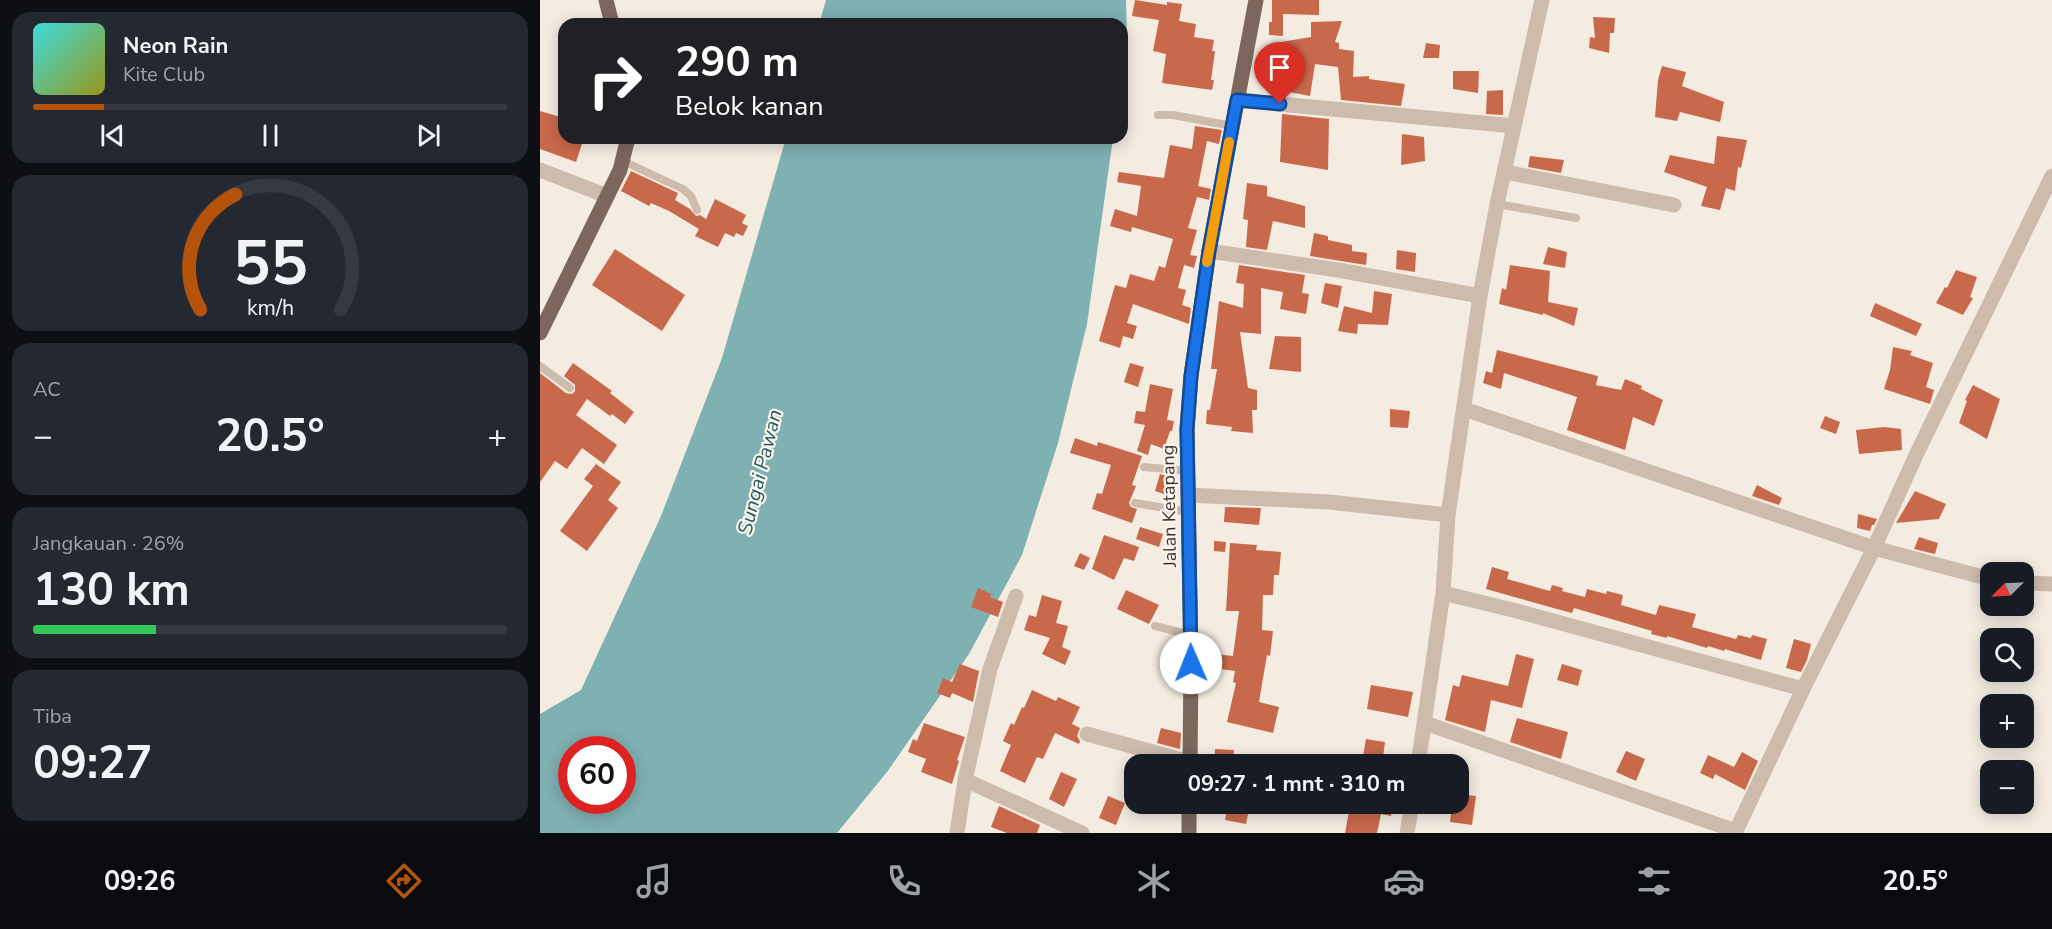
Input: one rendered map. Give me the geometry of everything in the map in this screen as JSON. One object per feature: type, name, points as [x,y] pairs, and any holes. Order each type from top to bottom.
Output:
[{"type":"main road","points":[[606,0],[610,18]]},
{"type":"main road","name":"Jalan Ketapang","points":[[1190,754],[1190,512],[1187,429],[1191,376],[1209,251],[1256,0]]},
{"type":"main road","points":[[540,333],[607,196],[623,161],[627,144]]},
{"type":"main road","points":[[1189,814],[1189,833]]},
{"type":"street","points":[[1420,754],[1443,593],[1448,515],[1480,296],[1497,204],[1542,0]]},
{"type":"street","points":[[1237,100],[1514,126]]},
{"type":"street","points":[[540,170],[607,196]]},
{"type":"street","points":[[1505,172],[1674,205]]},
{"type":"street","points":[[1425,723],[1735,832],[2052,176]]},
{"type":"street","points":[[1209,251],[1338,270],[1480,296]]},
{"type":"street","points":[[1464,410],[1874,548],[1980,576]]},
{"type":"street","points":[[1189,495],[1329,502],[1448,515]]},
{"type":"street","points":[[2034,583],[2052,584]]},
{"type":"street","points":[[1443,593],[1803,689]]},
{"type":"street","points":[[957,833],[965,780],[990,669],[1016,596]]},
{"type":"street","points":[[1087,734],[1156,754]]},
{"type":"street","points":[[965,780],[1082,833]]},
{"type":"street","points":[[1407,833],[1410,814]]},
{"type":"lane","points":[[1158,115],[1173,115],[1232,126]]},
{"type":"lane","points":[[623,161],[683,189],[691,196],[698,210]]},
{"type":"lane","points":[[1497,204],[1576,218]]},
{"type":"lane","points":[[540,366],[570,388]]},
{"type":"lane","points":[[1144,467],[1188,471]]},
{"type":"lane","points":[[1135,503],[1190,512]]},
{"type":"lane","points":[[1155,626],[1191,634]]},
{"type":"water","points":[[826,0],[1126,0],[1126,18],[821,18]]},
{"type":"water","name":"Sungai Pawan","points":[[784,144],[1112,144],[1087,324],[1058,443],[1022,555],[969,654],[887,772],[837,833],[540,833],[540,714],[581,690],[661,516],[722,358]]},
{"type":"building","points":[[1135,0],[1167,5],[1167,2],[1182,4],[1179,21],[1196,24],[1194,37],[1214,40],[1212,90],[1162,83],[1166,54],[1153,51],[1159,20],[1132,16]]},
{"type":"building","points":[[1272,0],[1319,0],[1319,15],[1283,14],[1283,36],[1269,35],[1269,22],[1272,22]]},
{"type":"building","points":[[1593,17],[1615,18],[1614,33],[1610,33],[1609,53],[1589,48],[1590,37],[1595,38]]},
{"type":"building","points":[[1342,21],[1335,42],[1339,43],[1339,49],[1354,51],[1353,77],[1369,76],[1369,79],[1405,84],[1401,106],[1341,100],[1338,67],[1315,64],[1310,96],[1289,92],[1291,60],[1280,59],[1281,42],[1311,37],[1311,22]]},
{"type":"building","points":[[1426,43],[1440,45],[1439,58],[1423,58]]},
{"type":"building","points":[[1662,66],[1686,72],[1682,86],[1724,102],[1720,122],[1680,112],[1677,121],[1655,117],[1658,80]]},
{"type":"building","points":[[1453,71],[1479,71],[1478,93],[1453,89]]},
{"type":"building","points":[[1503,90],[1503,115],[1486,114],[1487,91]]},
{"type":"building","points":[[540,111],[558,116],[558,144],[582,144],[576,162],[540,149]]},
{"type":"building","points":[[1282,114],[1329,119],[1328,170],[1280,162]]},
{"type":"building","points":[[1195,126],[1222,130],[1219,144],[1207,141],[1198,186],[1211,189],[1209,200],[1197,197],[1188,228],[1197,230],[1190,255],[1197,256],[1194,268],[1184,265],[1178,288],[1186,290],[1182,305],[1191,308],[1189,324],[1133,304],[1127,323],[1137,326],[1133,339],[1123,336],[1120,348],[1099,341],[1115,285],[1126,288],[1130,274],[1154,281],[1159,266],[1165,268],[1173,239],[1132,227],[1131,232],[1110,226],[1115,209],[1137,216],[1141,186],[1117,182],[1119,172],[1164,178],[1170,145],[1192,149]]},
{"type":"building","points":[[1402,134],[1424,137],[1425,161],[1401,165]]},
{"type":"building","points":[[1717,136],[1747,140],[1741,168],[1738,167],[1735,191],[1726,188],[1720,210],[1701,206],[1707,187],[1664,172],[1670,155],[1714,164]]},
{"type":"building","points":[[1530,156],[1564,160],[1561,173],[1528,167]]},
{"type":"building","points":[[631,171],[678,193],[675,200],[690,209],[696,216],[700,215],[706,219],[715,199],[746,215],[742,223],[748,226],[743,236],[736,233],[734,237],[725,233],[718,247],[695,236],[699,229],[669,211],[651,203],[649,206],[621,191]]},
{"type":"building","points":[[1247,183],[1267,186],[1267,196],[1305,206],[1305,228],[1273,221],[1267,250],[1246,247],[1248,220],[1243,219]]},
{"type":"building","points":[[1314,233],[1328,236],[1328,240],[1352,245],[1352,251],[1367,253],[1366,265],[1310,256]]},
{"type":"building","points":[[1548,247],[1567,252],[1565,268],[1543,264]]},
{"type":"building","points":[[615,249],[685,295],[662,331],[592,285]]},
{"type":"building","points":[[1397,250],[1416,253],[1415,272],[1396,269]]},
{"type":"building","points":[[1239,265],[1305,275],[1302,293],[1309,294],[1306,314],[1280,309],[1283,292],[1261,288],[1261,334],[1240,332],[1248,388],[1257,390],[1257,410],[1252,410],[1253,433],[1231,431],[1232,427],[1206,424],[1217,369],[1211,369],[1219,301],[1243,308],[1244,284],[1236,283]]},
{"type":"building","points":[[1510,265],[1550,271],[1548,302],[1578,308],[1574,326],[1543,313],[1543,315],[1499,304],[1502,288],[1506,290]]},
{"type":"building","points":[[1956,270],[1977,277],[1970,297],[1973,298],[1963,315],[1936,303]]},
{"type":"building","points":[[1325,283],[1342,286],[1338,308],[1321,303]]},
{"type":"building","points":[[1374,291],[1392,294],[1388,325],[1358,324],[1357,334],[1338,331],[1344,306],[1372,313]]},
{"type":"building","points":[[1875,303],[1922,324],[1916,336],[1870,316]]},
{"type":"building","points":[[1275,336],[1301,337],[1301,372],[1269,369]]},
{"type":"building","points":[[1893,347],[1912,351],[1910,355],[1933,363],[1926,387],[1934,390],[1930,404],[1884,389],[1890,370]]},
{"type":"building","points":[[1497,350],[1598,376],[1596,385],[1621,390],[1625,379],[1642,386],[1641,389],[1663,400],[1654,426],[1633,417],[1625,450],[1567,430],[1577,397],[1504,373],[1501,389],[1483,383],[1486,371],[1492,373]]},
{"type":"building","points":[[573,363],[612,391],[610,393],[634,412],[625,424],[587,399],[576,415],[617,445],[604,464],[582,448],[567,469],[555,461],[540,482],[540,373],[566,393],[572,394],[575,391],[575,385],[564,376]]},
{"type":"building","points":[[1130,363],[1144,367],[1138,387],[1124,382]]},
{"type":"building","points":[[1150,384],[1173,389],[1167,420],[1174,421],[1164,449],[1151,444],[1148,455],[1137,451],[1145,425],[1134,423],[1136,411],[1145,412]]},
{"type":"building","points":[[1973,385],[2000,399],[1987,439],[1959,423],[1967,401],[1965,400]]},
{"type":"building","points":[[1390,409],[1410,411],[1408,428],[1390,427]]},
{"type":"building","points":[[1825,416],[1840,422],[1836,434],[1820,428]]},
{"type":"building","points":[[1884,427],[1901,429],[1902,450],[1859,454],[1856,430]]},
{"type":"building","points":[[1075,438],[1097,446],[1098,442],[1142,456],[1132,485],[1136,486],[1129,503],[1131,507],[1137,509],[1132,523],[1092,509],[1097,493],[1102,494],[1111,465],[1070,453]]},
{"type":"building","points":[[596,464],[621,482],[608,500],[618,508],[587,551],[560,531],[593,486],[584,479]]},
{"type":"building","points":[[1160,474],[1170,477],[1164,494],[1155,491]]},
{"type":"building","points":[[1757,485],[1782,498],[1779,505],[1752,496]]},
{"type":"building","points":[[1915,491],[1946,504],[1939,519],[1896,523]]},
{"type":"building","points":[[1225,507],[1261,508],[1259,525],[1224,522]]},
{"type":"building","points":[[1858,514],[1877,519],[1870,531],[1857,528]]},
{"type":"building","points":[[1140,527],[1163,534],[1159,547],[1136,539]]},
{"type":"building","points":[[1104,535],[1139,547],[1134,561],[1124,558],[1114,580],[1092,569]]},
{"type":"building","points":[[1919,537],[1938,543],[1935,554],[1914,549]]},
{"type":"building","points":[[1214,541],[1226,542],[1225,552],[1214,551]]},
{"type":"building","points":[[1230,543],[1257,545],[1256,550],[1281,552],[1279,575],[1274,575],[1273,595],[1263,595],[1262,630],[1273,631],[1270,656],[1267,655],[1259,702],[1279,707],[1273,733],[1227,722],[1236,683],[1233,682],[1235,671],[1213,668],[1215,654],[1233,656],[1239,611],[1226,611]]},
{"type":"building","points":[[1080,553],[1090,558],[1084,570],[1074,566]]},
{"type":"building","points":[[1492,567],[1509,572],[1507,579],[1550,591],[1552,585],[1563,588],[1562,591],[1585,597],[1587,589],[1606,594],[1607,591],[1623,595],[1621,605],[1656,615],[1659,605],[1696,614],[1692,627],[1736,639],[1738,635],[1751,638],[1752,635],[1767,639],[1761,660],[1725,649],[1724,651],[1708,646],[1707,648],[1667,636],[1667,638],[1651,634],[1652,631],[1574,608],[1572,613],[1486,589]]},
{"type":"building","points":[[978,588],[991,594],[990,597],[1003,602],[998,617],[971,607]]},
{"type":"building","points":[[1126,590],[1159,605],[1149,624],[1117,609]]},
{"type":"building","points":[[1042,595],[1062,601],[1056,623],[1068,626],[1062,647],[1071,651],[1065,665],[1042,654],[1050,638],[1024,630],[1029,615],[1036,617]]},
{"type":"building","points":[[1794,639],[1811,644],[1801,672],[1786,668]]},
{"type":"building","points":[[1516,654],[1534,659],[1522,708],[1491,700],[1485,732],[1445,720],[1453,685],[1459,687],[1462,675],[1508,686]]},
{"type":"building","points":[[960,664],[979,671],[973,702],[952,693],[950,698],[937,693],[943,678],[952,682]]},
{"type":"building","points":[[1562,664],[1582,670],[1578,686],[1557,680]]},
{"type":"building","points":[[1371,685],[1413,692],[1408,717],[1367,709]]},
{"type":"building","points":[[1032,690],[1056,701],[1058,697],[1080,707],[1072,724],[1080,728],[1077,736],[1080,741],[1079,744],[1055,733],[1043,759],[1037,757],[1025,783],[1000,771],[1011,745],[1003,741],[1011,723],[1014,725],[1022,707],[1024,708]]},
{"type":"building","points":[[1517,718],[1568,732],[1561,759],[1510,742]]},
{"type":"building","points":[[924,723],[965,737],[952,784],[921,772],[926,759],[908,752],[913,739],[917,741]]},
{"type":"building","points":[[1161,728],[1181,733],[1180,749],[1157,743]]},
{"type":"building","points":[[1366,739],[1385,742],[1383,754],[1363,754]]},
{"type":"building","points":[[1215,749],[1234,750],[1234,754],[1215,754]]},
{"type":"building","points":[[1626,751],[1645,759],[1636,781],[1616,772]]},
{"type":"building","points":[[1742,752],[1758,761],[1745,790],[1715,774],[1713,779],[1700,773],[1708,755],[1734,767]]},
{"type":"building","points":[[1061,772],[1077,779],[1064,807],[1049,799]]},
{"type":"building","points":[[1469,795],[1476,796],[1472,825],[1450,822],[1451,814],[1469,814]]},
{"type":"building","points":[[1108,796],[1124,803],[1116,825],[1099,818]]},
{"type":"building","points":[[999,806],[1040,825],[1037,833],[1007,833],[991,827]]},
{"type":"building","points":[[1226,814],[1248,814],[1246,824],[1225,820]]},
{"type":"building","points":[[1348,814],[1381,814],[1377,833],[1345,833]]},
{"type":"slow traffic","points":[[1207,262],[1229,142]]},
{"type":"route","points":[[1191,663],[1187,429],[1191,376],[1209,251],[1237,100],[1280,104]]}]
